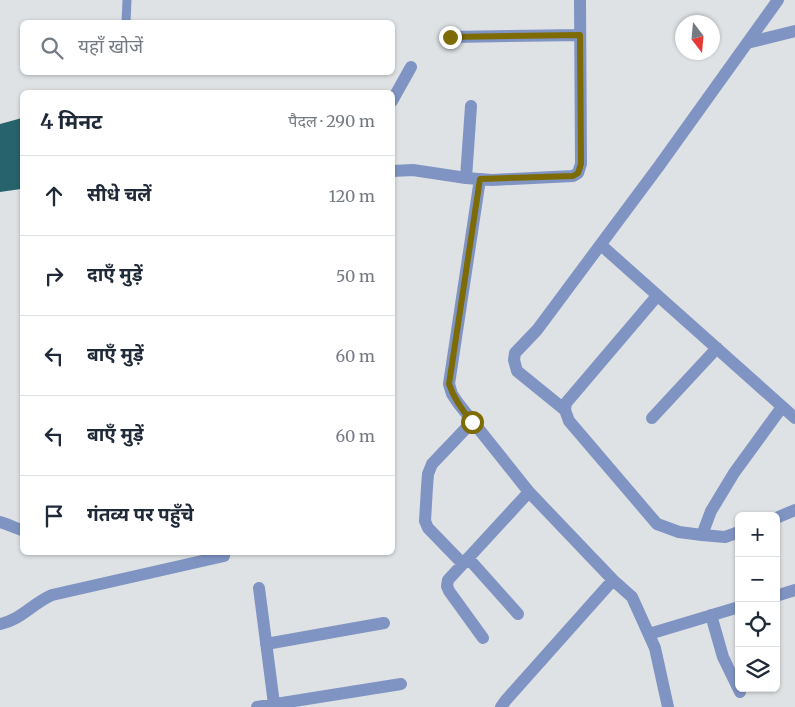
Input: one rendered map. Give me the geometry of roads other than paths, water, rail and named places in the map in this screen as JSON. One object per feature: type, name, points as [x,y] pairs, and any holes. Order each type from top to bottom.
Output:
[{"type":"street","points":[[395,171],[413,170],[480,179],[573,176],[578,173],[581,164],[580,0]]},
{"type":"street","points":[[565,410],[517,371],[514,360],[515,353],[537,330],[601,245],[778,0]]},
{"type":"street","points":[[747,43],[795,31]]},
{"type":"street","points":[[450,37],[580,35]]},
{"type":"street","points":[[395,96],[411,67]]},
{"type":"street","points":[[466,178],[470,106]]},
{"type":"street","points":[[480,179],[449,384],[452,394],[472,422],[529,492],[613,580],[632,597],[655,648],[668,707]]},
{"type":"street","points":[[601,245],[795,418]]},
{"type":"street","points":[[657,296],[566,402],[565,410],[569,421],[658,524],[679,532],[702,535],[725,537],[735,533]]},
{"type":"street","points":[[652,418],[717,348]]},
{"type":"street","points":[[702,535],[711,510],[734,473],[782,407]]},
{"type":"street","points":[[472,422],[432,464],[426,487],[425,520],[428,528],[466,561],[518,614]]},
{"type":"street","points":[[483,638],[449,591],[447,586],[448,580],[529,492]]},
{"type":"street","points":[[780,516],[795,510]]},
{"type":"street","points":[[4,523],[20,530]]},
{"type":"street","points":[[0,624],[14,620],[40,601],[52,595],[224,556]]},
{"type":"street","points":[[500,707],[613,580]]},
{"type":"street","points":[[259,588],[274,704]]},
{"type":"street","points":[[780,595],[795,590]]},
{"type":"street","points":[[650,634],[735,608]]},
{"type":"street","points":[[711,615],[723,657],[735,682]]},
{"type":"street","points":[[266,644],[384,623]]},
{"type":"street","points":[[256,707],[274,704],[323,702],[401,684]]},
{"type":"lane","points":[[126,20],[127,0]]}]
